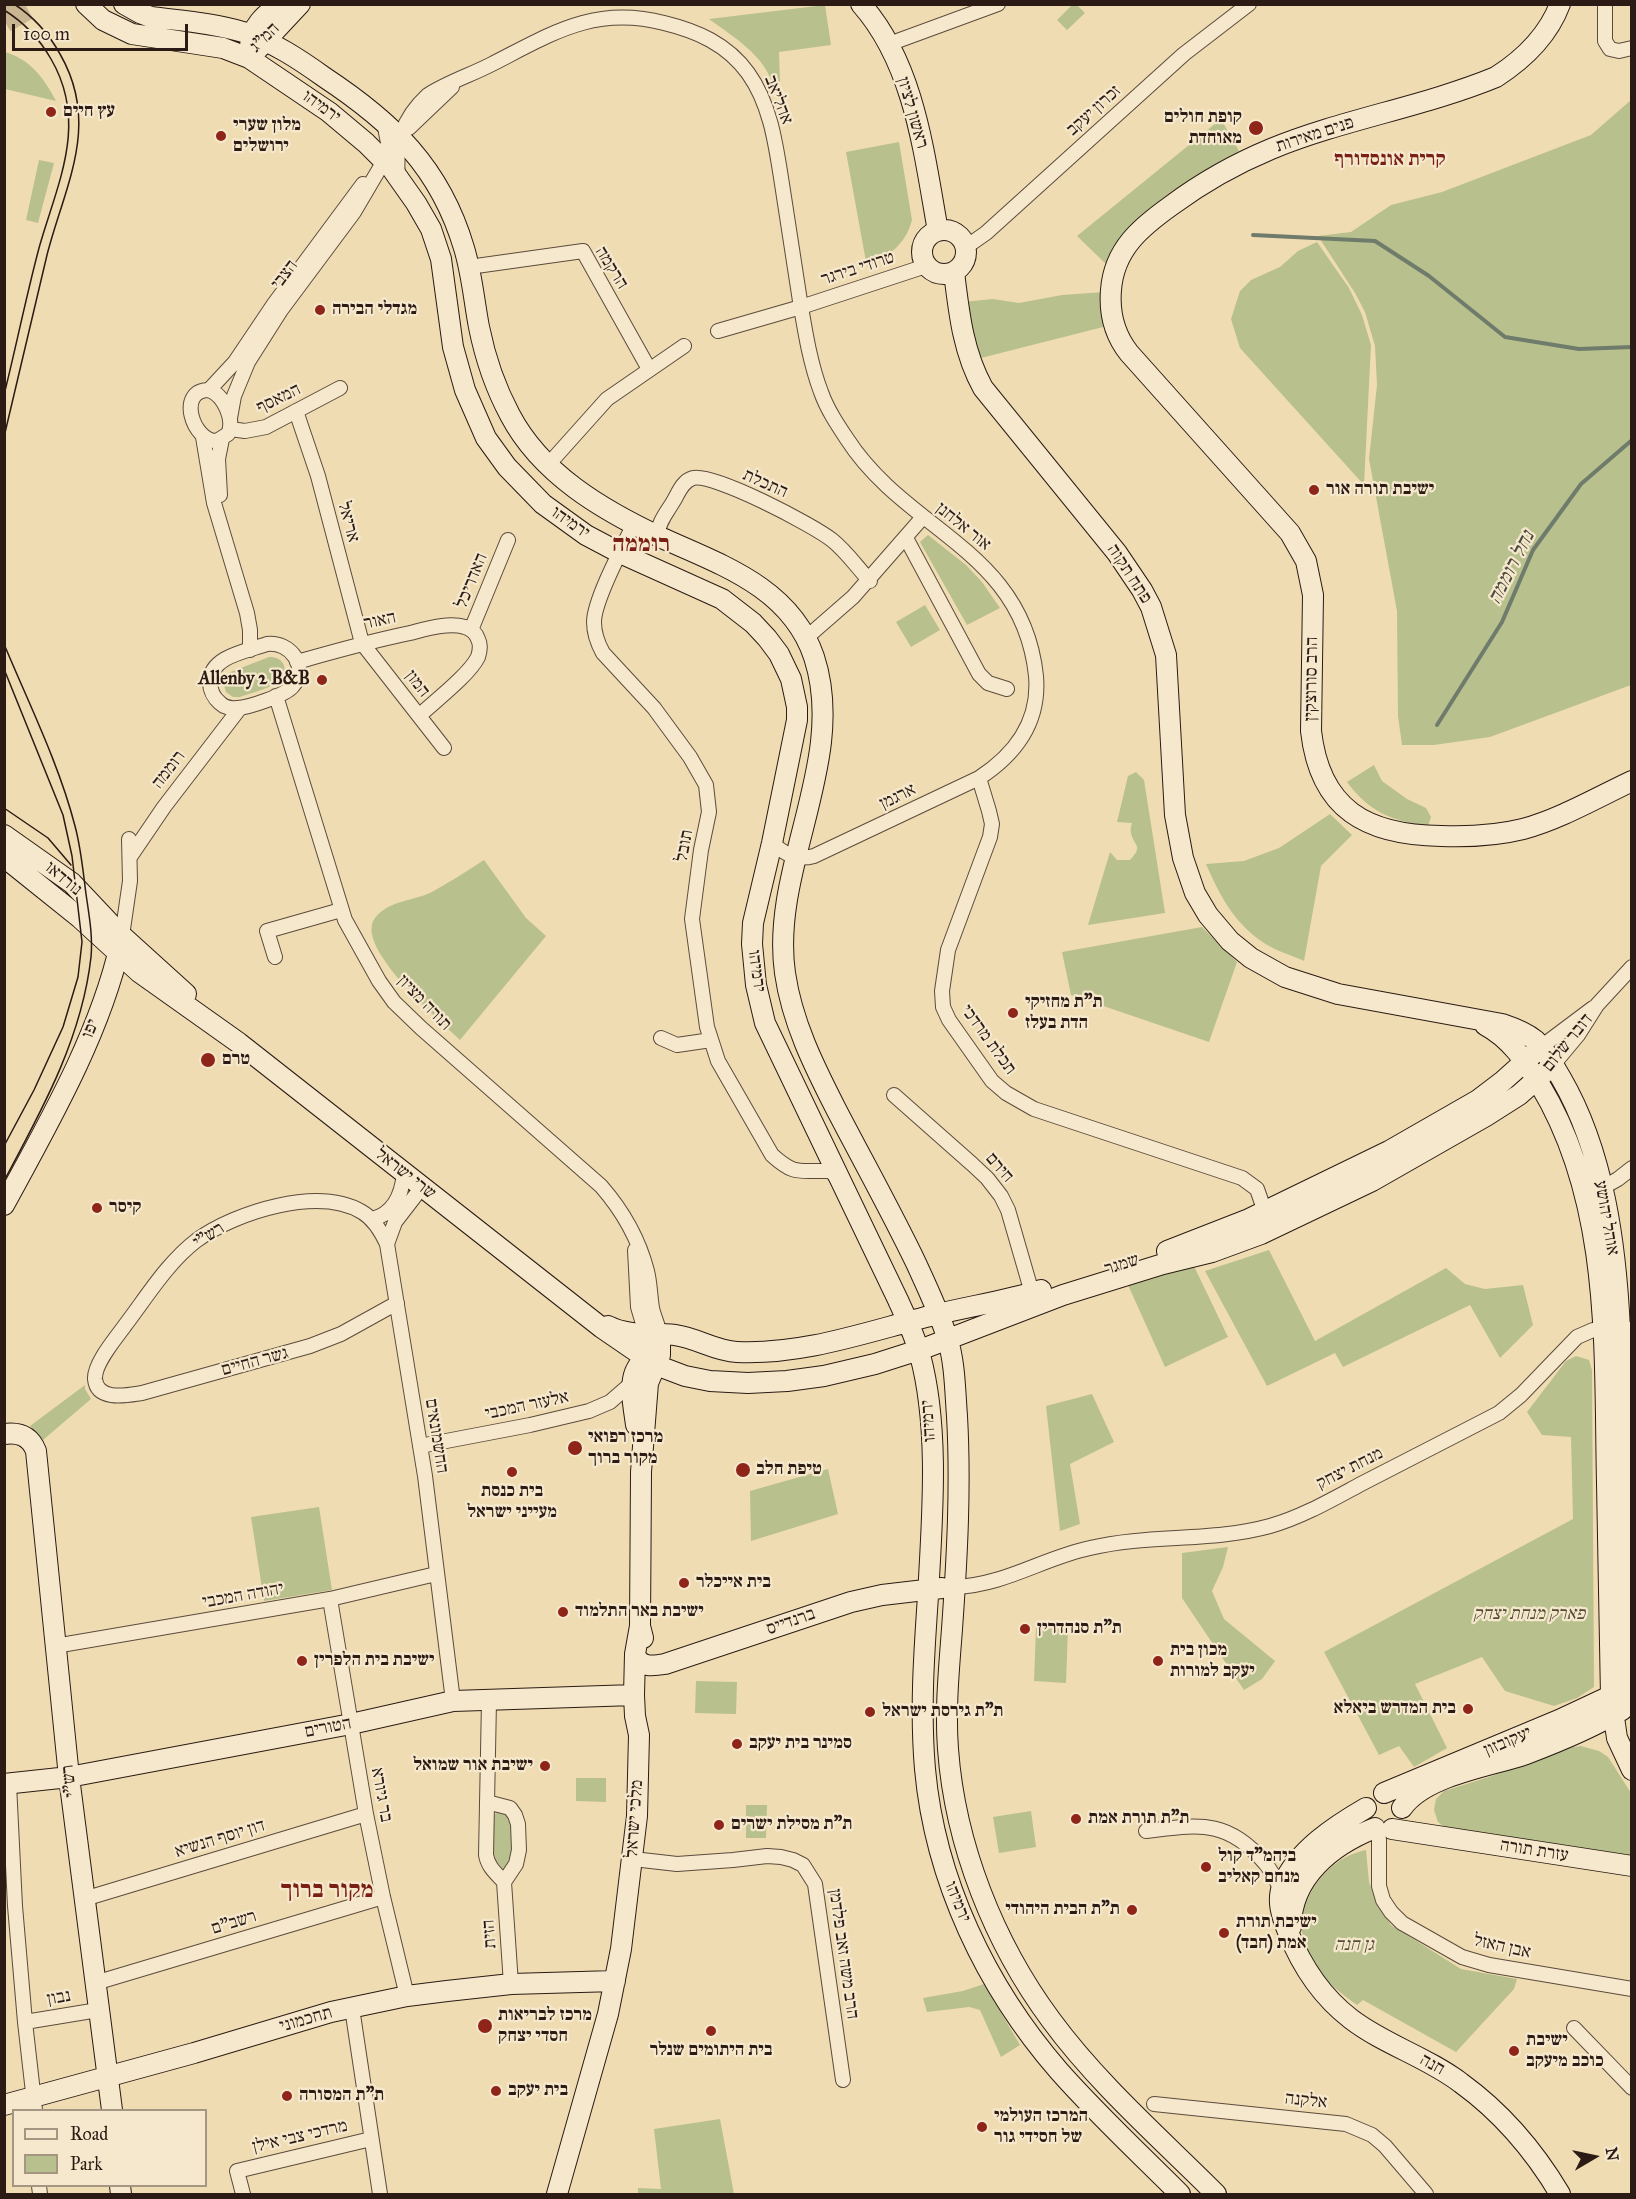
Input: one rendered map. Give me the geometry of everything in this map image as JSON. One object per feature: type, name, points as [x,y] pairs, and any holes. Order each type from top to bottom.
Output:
[{"type":"street","name":"ירמיהו","points":[[86,4],[103,20],[132,34],[223,48],[249,58],[329,112],[366,143],[420,158],[458,230],[469,267],[480,333],[495,383],[523,437],[547,466],[575,487],[634,524],[660,528],[759,586],[786,610],[806,638],[818,675],[822,697],[822,725],[818,760],[797,852],[785,921],[784,966],[799,1030],[816,1069],[893,1216],[948,1339],[958,1433],[959,1482],[947,1700],[948,1752],[963,1833],[986,1905],[1015,1964],[1049,2018],[1106,2084],[1216,2194]]},
{"type":"street","name":"ירמיהו","points":[[124,4],[151,16],[208,24],[258,38],[299,60],[382,119],[398,178],[425,218],[437,244],[453,347],[469,402],[486,438],[507,467],[534,497],[586,535],[620,553],[710,592],[736,608],[767,638],[786,668],[795,692],[797,720],[753,923],[752,944],[756,985],[765,1023],[908,1322],[919,1350],[924,1372],[929,1404],[932,1464],[923,1680],[926,1770],[941,1858],[961,1913],[998,1984],[1047,2057],[1084,2098],[1180,2194]]},
{"type":"street","name":"ראשון לציון","points":[[861,4],[889,44],[911,102],[938,231]]},
{"type":"street","points":[[889,44],[998,4]]},
{"type":"street","name":"זכרון יעקב","points":[[966,247],[986,233],[1184,54],[1249,4]]},
{"type":"street","name":"פנים מאירות","points":[[1111,309],[1112,279],[1123,248],[1149,222],[1205,181],[1272,148],[1496,77],[1519,60],[1544,36],[1560,4]]},
{"type":"street","points":[[1605,4],[1605,41],[1610,49],[1619,51],[1632,48]]},
{"type":"street","name":"המ\"ג","points":[[249,58],[258,38],[291,7]]},
{"type":"street","points":[[291,7],[289,40],[299,60]]},
{"type":"street","name":"אהליאב","points":[[392,149],[415,110],[428,95],[572,25],[595,19],[641,18],[679,26],[713,40],[739,62],[749,74],[765,104],[776,149],[801,307]]},
{"type":"street","name":"הצבי","points":[[209,390],[235,362],[331,225],[392,149]]},
{"type":"street","name":"הצבי","points":[[223,530],[218,459],[228,429],[234,396],[248,362],[281,310],[354,212],[392,149]]},
{"type":"street","points":[[945,230],[958,235],[966,247],[964,262],[954,272],[939,274],[926,266],[922,252],[926,238],[945,230]]},
{"type":"street","name":"הרקמה","points":[[469,267],[583,251],[649,369]]},
{"type":"street","name":"טרודי בירגר","points":[[718,331],[801,307],[926,266]]},
{"type":"street","name":"פתח תקוה","points":[[954,272],[967,350],[983,388],[1118,553],[1151,607],[1166,655],[1175,815],[1191,883],[1208,915]]},
{"type":"street","name":"אור אלחנן","points":[[801,307],[809,350],[821,393],[831,413],[866,466],[901,500],[971,554],[995,578],[1020,617],[1034,664],[1036,703],[1033,717],[1016,746],[996,766],[979,778]]},
{"type":"street","name":"הרב סורוצקין","points":[[1111,309],[1114,330],[1129,353],[1290,533],[1303,554],[1310,575],[1313,595],[1311,731],[1313,747],[1325,781],[1339,801],[1356,816],[1383,830],[1418,836],[1475,837],[1523,829],[1543,822],[1632,781]]},
{"type":"street","points":[[547,466],[607,399],[684,346]]},
{"type":"street","name":"המאסף","points":[[228,429],[256,430],[340,388]]},
{"type":"street","points":[[209,390],[220,398],[228,429],[212,441],[203,437],[190,411],[190,403],[196,393],[209,390]]},
{"type":"street","name":"אריאל","points":[[296,411],[318,476],[363,643]]},
{"type":"street","name":"הצבי","points":[[203,437],[213,495],[241,588],[250,630],[250,650]]},
{"type":"street","name":"התכלת","points":[[660,528],[680,489],[688,480],[700,478],[716,482],[773,506],[817,530],[833,541],[870,581]]},
{"type":"street","points":[[806,638],[870,581],[923,517]]},
{"type":"street","name":"תובל","points":[[634,524],[595,613],[594,623],[599,645],[615,667],[654,708],[702,775],[707,791],[709,812],[701,850],[692,919],[711,1040],[718,1061],[772,1155],[796,1171],[832,1172],[841,1182]]},
{"type":"street","points":[[906,538],[979,674],[988,683],[1006,689]]},
{"type":"street","name":"האדריכל","points":[[419,716],[464,674],[477,658],[480,643],[477,635],[471,630],[508,540]]},
{"type":"street","name":"האור","points":[[297,662],[363,643],[437,627],[453,625],[471,630]]},
{"type":"street","name":"המון","points":[[363,643],[444,748]]},
{"type":"street","points":[[267,644],[279,644],[292,652],[297,662],[299,673],[295,684],[287,692],[240,708],[226,707],[217,700],[211,688],[211,677],[215,668],[223,660],[267,644]]},
{"type":"street","name":"תורה מציון","points":[[276,696],[341,910],[379,981],[394,1002],[421,1028],[601,1186],[616,1205],[633,1236],[647,1270],[652,1304],[653,1334]]},
{"type":"street","name":"רוממה","points":[[130,857],[164,807],[240,708]]},
{"type":"street","name":"ארגמן","points":[[797,852],[814,856],[979,778]]},
{"type":"street","name":"תכלת מרדכי","points":[[979,778],[992,824],[990,837],[948,950],[942,991],[943,1007],[949,1020],[992,1081],[1020,1102],[1062,1119],[1230,1173],[1250,1182],[1257,1189],[1265,1212]]},
{"type":"street","name":"נורדאו","points":[[4,835],[72,883],[117,942]]},
{"type":"street","name":"יפו","points":[[4,1205],[59,1102],[107,990],[128,900],[129,839]]},
{"type":"street","points":[[772,843],[784,853],[797,852]]},
{"type":"street","name":"נורדאו","points":[[4,857],[74,913],[117,942]]},
{"type":"street","points":[[275,957],[267,931],[341,910]]},
{"type":"street","name":"אוהל יהושע","points":[[1208,915],[1230,940],[1251,958],[1285,977],[1338,994],[1512,1027],[1527,1035],[1541,1047],[1572,1099],[1583,1125],[1602,1188],[1616,1278],[1612,1706],[1622,1750],[1632,1770]]},
{"type":"street","name":"שרי ישראל","points":[[117,942],[139,972],[239,1043]]},
{"type":"street","name":"שרי ישראל","points":[[117,942],[239,1043],[571,1305],[650,1361]]},
{"type":"street","name":"דובר שלום","points":[[1541,1047],[1597,1005],[1632,968]]},
{"type":"street","points":[[107,990],[120,977],[139,972]]},
{"type":"street","name":"דובר שלום","points":[[1536,1080],[1553,1065],[1578,1035],[1597,1005]]},
{"type":"street","name":"אוהל יהושע","points":[[1463,1017],[1481,1023],[1503,1036],[1525,1061],[1556,1113],[1568,1139],[1585,1190],[1599,1278],[1615,1332],[1628,1475],[1631,1697]]},
{"type":"street","points":[[661,1038],[676,1045],[711,1040]]},
{"type":"street","name":"שמגר","points":[[653,1334],[683,1337],[724,1351],[758,1352],[806,1348],[938,1314],[1032,1293],[1168,1251],[1265,1212],[1380,1156],[1478,1100],[1541,1047]]},
{"type":"street","name":"שמגר","points":[[650,1361],[697,1379],[748,1383],[808,1379],[874,1364],[919,1350],[1063,1295],[1219,1250],[1285,1223],[1372,1181],[1507,1104],[1536,1080]]},
{"type":"street","name":"חירם","points":[[894,1095],[987,1178],[1001,1196],[1008,1210],[1032,1293]]},
{"type":"street","points":[[815,1171],[824,1164],[824,1146]]},
{"type":"street","points":[[1602,1188],[1632,1168]]},
{"type":"street","points":[[387,1244],[372,1219],[383,1216],[394,1205],[401,1191],[404,1173]]},
{"type":"street","points":[[387,1244],[395,1222],[422,1187]]},
{"type":"street","name":"רש\"י","points":[[105,1393],[95,1379],[107,1350],[165,1273],[185,1251],[204,1236],[254,1213],[301,1202],[338,1203],[363,1212],[372,1219]]},
{"type":"street","points":[[1265,1212],[1285,1223]]},
{"type":"street","name":"החשמונאים","points":[[387,1244],[420,1446],[453,1701]]},
{"type":"street","name":"גשר החיים","points":[[105,1393],[124,1396],[142,1393],[289,1353],[341,1334],[397,1303]]},
{"type":"street","name":"שרי ישראל","points":[[571,1305],[620,1331],[653,1334]]},
{"type":"street","name":"מנחת יצחק","points":[[955,1583],[980,1585],[1000,1580],[1075,1551],[1124,1543],[1226,1534],[1272,1526],[1342,1494],[1499,1413],[1521,1395],[1577,1337],[1585,1333],[1615,1332]]},
{"type":"street","name":"מלכי ישראל","points":[[641,1472],[633,1382],[635,1373],[662,1347],[653,1334]]},
{"type":"street","points":[[617,1339],[629,1360],[633,1382]]},
{"type":"street","name":"מלכי ישראל","points":[[557,2194],[597,2046],[633,1858],[637,1816],[641,1660],[641,1472],[650,1361]]},
{"type":"street","points":[[874,1364],[902,1363],[913,1365],[924,1372]]},
{"type":"street","name":"אלעזר המכבי","points":[[420,1446],[589,1411],[610,1402],[633,1382]]},
{"type":"street","name":"רש\"י","points":[[4,1434],[21,1434],[29,1439],[36,1451],[69,1777],[112,2109]]},
{"type":"street","name":"יהודה המכבי","points":[[55,1646],[330,1599],[436,1574]]},
{"type":"street","name":"ברנדייס","points":[[641,1660],[679,1661],[851,1602],[955,1583]]},
{"type":"street","name":"בר גיורא","points":[[330,1599],[366,1814],[407,1996]]},
{"type":"street","name":"יעקובזון","points":[[1402,1810],[1408,1800],[1434,1784],[1526,1754],[1631,1697]]},
{"type":"street","name":"הטורים","points":[[7,1784],[69,1777],[351,1724],[453,1701],[639,1703]]},
{"type":"street","name":"הזית","points":[[489,1701],[488,1863],[504,1882],[511,1984]]},
{"type":"street","name":"יעקובזון","points":[[1384,1794],[1612,1706]]},
{"type":"street","points":[[7,1784],[25,2022],[35,2104]]},
{"type":"street","points":[[1384,1794],[1395,1798],[1402,1810],[1399,1823],[1383,1829],[1367,1820],[1366,1808],[1372,1797],[1384,1794]]},
{"type":"street","points":[[487,1802],[510,1809],[518,1824],[519,1850],[516,1864],[504,1882]]},
{"type":"street","name":"חנה","points":[[1287,1897],[1295,1864],[1313,1845],[1366,1808]]},
{"type":"street","name":"עזרת תורה","points":[[1402,1810],[1419,1827],[1437,1836]]},
{"type":"street","name":"דון יוסף הנשיא","points":[[84,1899],[366,1814]]},
{"type":"street","points":[[1146,1831],[1192,1825],[1210,1826],[1227,1832],[1253,1850],[1267,1865],[1287,1897]]},
{"type":"street","name":"עזרת תורה","points":[[1383,1829],[1632,1866]]},
{"type":"street","name":"חנה","points":[[1383,1829],[1341,1844],[1324,1857],[1308,1874],[1298,1892],[1280,1899],[1281,1914],[1302,1965],[1318,1987],[1351,2019],[1385,2040],[1439,2067],[1478,2096],[1533,2154],[1560,2194]]},
{"type":"street","name":"אבן האזל","points":[[1383,1829],[1378,1864],[1379,1887],[1383,1900],[1402,1923],[1462,1957],[1489,1965],[1632,1989]]},
{"type":"street","name":"הרב משה זאב פלדמן","points":[[633,1858],[677,1864],[767,1856],[793,1860],[804,1865],[815,1884],[843,2080]]},
{"type":"street","name":"רשב\"ם","points":[[95,1983],[383,1897]]},
{"type":"street","name":"תחכמוני","points":[[4,2105],[35,2104],[108,2077],[331,2012],[407,1996],[511,1984],[611,1981]]},
{"type":"street","points":[[352,2008],[380,2194]]},
{"type":"street","name":"נבון","points":[[25,2022],[98,2010]]},
{"type":"street","points":[[1574,2028],[1632,2088]]},
{"type":"street","name":"אלקנה","points":[[1154,2104],[1346,2124],[1372,2136],[1385,2146],[1426,2194]]},
{"type":"street","name":"מרדכי צבי אילן","points":[[243,2194],[237,2171],[371,2139]]},
{"type":"green space","points":[[825,5],[831,45],[779,52],[780,82],[772,83],[755,55],[709,19]]},
{"type":"green space","points":[[1072,5],[1077,5],[1085,13],[1067,30],[1057,20]]},
{"type":"green space","points":[[5,52],[22,59],[35,70],[56,101],[5,89]]},
{"type":"green space","points":[[1631,100],[1631,685],[1490,737],[1434,745],[1402,745],[1398,716],[1397,611],[1369,459],[1377,385],[1375,346],[1365,312],[1318,236],[1351,232],[1391,205],[1442,192],[1591,135]]},
{"type":"green space","points":[[1221,119],[1239,151],[1167,197],[1127,230],[1106,264],[1077,236]]},
{"type":"green space","points":[[899,142],[912,220],[901,243],[867,267],[846,152]]},
{"type":"green space","points":[[39,160],[54,163],[38,223],[26,220]]},
{"type":"green space","points":[[1317,242],[1349,288],[1362,315],[1371,345],[1364,485],[1240,348],[1231,319],[1240,291],[1251,280],[1280,267],[1298,251]]},
{"type":"green space","points":[[1104,292],[1107,326],[977,359],[963,302],[993,299],[1019,303],[1062,295]]},
{"type":"green space","points":[[928,535],[966,565],[982,582],[1000,608],[967,625],[920,542]]},
{"type":"green space","points":[[925,605],[940,630],[911,647],[896,622]]},
{"type":"green space","points":[[269,657],[278,659],[284,666],[285,673],[276,683],[240,697],[233,697],[226,692],[223,682],[228,673]]},
{"type":"green space","points":[[1374,765],[1382,781],[1407,799],[1426,808],[1431,817],[1428,826],[1392,818],[1373,808],[1355,792],[1347,782]]},
{"type":"green space","points":[[1136,772],[1144,780],[1165,913],[1088,925],[1110,852],[1117,860],[1130,860],[1137,849],[1132,838],[1132,823],[1117,822],[1128,776]]},
{"type":"green space","points":[[1330,814],[1352,835],[1321,866],[1304,961],[1269,946],[1244,927],[1229,908],[1206,864],[1244,861],[1279,848]]},
{"type":"green space","points":[[484,860],[526,918],[546,936],[460,1040],[402,983],[376,947],[372,931],[375,918],[387,908],[432,892]]},
{"type":"green space","points":[[1202,927],[1237,962],[1209,1042],[1071,995],[1062,952]]},
{"type":"green space","points":[[1269,1250],[1315,1341],[1446,1268],[1465,1284],[1485,1289],[1523,1285],[1533,1325],[1500,1358],[1470,1305],[1343,1367],[1335,1353],[1267,1386],[1205,1271]]},
{"type":"green space","points":[[1192,1262],[1228,1337],[1165,1367],[1128,1285]]},
{"type":"green space","name":"פארק מנחת יצחק","points":[[1576,1356],[1589,1360],[1592,1370],[1594,1687],[1577,1698],[1554,1706],[1505,1691],[1482,1657],[1415,1684],[1447,1748],[1414,1767],[1399,1746],[1379,1755],[1324,1652],[1573,1519],[1571,1437],[1542,1435],[1527,1412],[1566,1361]]},
{"type":"green space","points":[[85,1385],[91,1399],[43,1440],[30,1426]]},
{"type":"green space","points":[[1092,1394],[1114,1442],[1070,1464],[1080,1524],[1060,1531],[1046,1406]]},
{"type":"green space","points":[[828,1469],[838,1514],[751,1541],[750,1491]]},
{"type":"green space","points":[[319,1507],[332,1590],[264,1601],[251,1517]]},
{"type":"green space","points":[[1228,1547],[1223,1567],[1212,1591],[1224,1619],[1275,1661],[1262,1679],[1244,1690],[1182,1598],[1182,1553]]},
{"type":"green space","points":[[1036,1628],[1068,1629],[1066,1683],[1034,1681]]},
{"type":"green space","points":[[696,1681],[737,1682],[736,1714],[695,1713]]},
{"type":"green space","points":[[1581,1746],[1599,1751],[1608,1757],[1631,1793],[1631,1859],[1448,1830],[1438,1822],[1434,1810],[1436,1799],[1444,1791],[1567,1748]]},
{"type":"green space","points":[[576,1778],[606,1778],[606,1802],[576,1801]]},
{"type":"green space","points":[[746,1805],[767,1805],[766,1838],[746,1838]]},
{"type":"green space","points":[[504,1811],[512,1825],[514,1839],[505,1870],[498,1867],[492,1840],[492,1825],[496,1812]]},
{"type":"green space","points":[[1031,1811],[1036,1847],[999,1853],[993,1817]]},
{"type":"green space","name":"גן חנה","points":[[1366,1850],[1369,1882],[1379,1907],[1391,1925],[1461,1969],[1517,1979],[1514,1989],[1456,2052],[1363,2000],[1357,2005],[1324,1977],[1309,1956],[1303,1939],[1302,1922],[1312,1890],[1335,1864],[1350,1855]]},
{"type":"green space","points":[[984,1984],[1020,2045],[1001,2057],[980,2010],[969,2007],[927,2012],[923,1998],[963,1991]]},
{"type":"green space","points":[[720,2119],[734,2194],[638,2194],[638,2188],[661,2189],[654,2129]]},
{"type":"waterway","points":[[1253,235],[1375,241],[1429,276],[1505,337],[1579,349],[1632,347]]},
{"type":"waterway","name":"נחל רוממה","points":[[1437,725],[1502,622],[1533,550],[1581,484],[1632,440]]},
{"type":"tunnel","points":[[4,20],[32,4]]},
{"type":"tram line","points":[[4,437],[47,255],[76,155],[79,130],[78,106],[72,80],[60,54],[40,26],[14,4]]},
{"type":"tram line","points":[[4,10],[31,32],[51,59],[62,83],[68,107],[69,130],[61,177],[39,248],[4,395]]},
{"type":"tram line","points":[[4,644],[52,757],[68,803],[80,851],[91,941],[86,987],[70,1045],[46,1100],[4,1181]]},
{"type":"tram line","points":[[4,669],[63,815],[72,856],[82,942],[78,977],[63,1027],[34,1090],[4,1146]]},
{"type":"tram line","points":[[4,808],[48,838],[71,865]]},
{"type":"place","name":"עץ חיים","points":[[51,112]]},
{"type":"place","name":"קופת חולים מאוחדת","points":[[1256,128]]},
{"type":"place","name":"מלון שערי ירושלים","points":[[221,136]]},
{"type":"place","name":"מגדלי הבירה","points":[[320,310]]},
{"type":"place","name":"ישיבת תורה אור","points":[[1314,490]]},
{"type":"place","name":"Allenby 2 B&B","points":[[322,680]]},
{"type":"place","name":"ת\"ת מחזיקי הדת בעלז","points":[[1013,1013]]},
{"type":"place","name":"טרם","points":[[208,1060]]},
{"type":"place","name":"קיסר","points":[[97,1208]]},
{"type":"place","name":"מרכז רפואי מקור ברוך","points":[[575,1448]]},
{"type":"place","name":"טיפת חלב","points":[[743,1470]]},
{"type":"place","name":"בית כנסת מעייני ישראל","points":[[512,1472]]},
{"type":"place","name":"בית אייכלר","points":[[684,1583]]},
{"type":"place","name":"ישיבת באר התלמוד","points":[[563,1612]]},
{"type":"place","name":"ת\"ת סנהדרין","points":[[1025,1629]]},
{"type":"place","name":"ישיבת בית הלפרין","points":[[302,1661]]},
{"type":"place","name":"מכון בית יעקב למורות","points":[[1158,1661]]},
{"type":"place","name":"בית המדרש ביאלא","points":[[1468,1709]]},
{"type":"place","name":"ת\"ת גירסת ישראל","points":[[870,1712]]},
{"type":"place","name":"סמינר בית יעקב","points":[[737,1744]]},
{"type":"place","name":"ישיבת אור שמואל","points":[[545,1766]]},
{"type":"place","name":"ת\"ת תורת אמת","points":[[1076,1819]]},
{"type":"place","name":"ת\"ת מסילת ישרים","points":[[719,1825]]},
{"type":"place","name":"ביהמ\"ד קול מנחם קאליב","points":[[1206,1867]]},
{"type":"place","name":"ת\"ת הבית היהודי","points":[[1132,1910]]},
{"type":"place","name":"ישיבת תורת אמת (חבד)","points":[[1224,1933]]},
{"type":"place","name":"מרכז לבריאות חסדי יצחק","points":[[485,2026]]},
{"type":"place","name":"בית היתומים שנלר","points":[[711,2031]]},
{"type":"place","name":"ישיבת כוכב מיעקב","points":[[1514,2051]]},
{"type":"place","name":"בית יעקב","points":[[496,2091]]},
{"type":"place","name":"ת\"ת המסורה","points":[[287,2096]]},
{"type":"place","name":"המרכז העולמי של חסידי גור","points":[[982,2127]]},
{"type":"district","name":"קרית אונסדורף","points":[[1390,160]]},
{"type":"district","name":"רוממה","points":[[641,545]]},
{"type":"district","name":"מקור ברוך","points":[[327,1891]]}]
